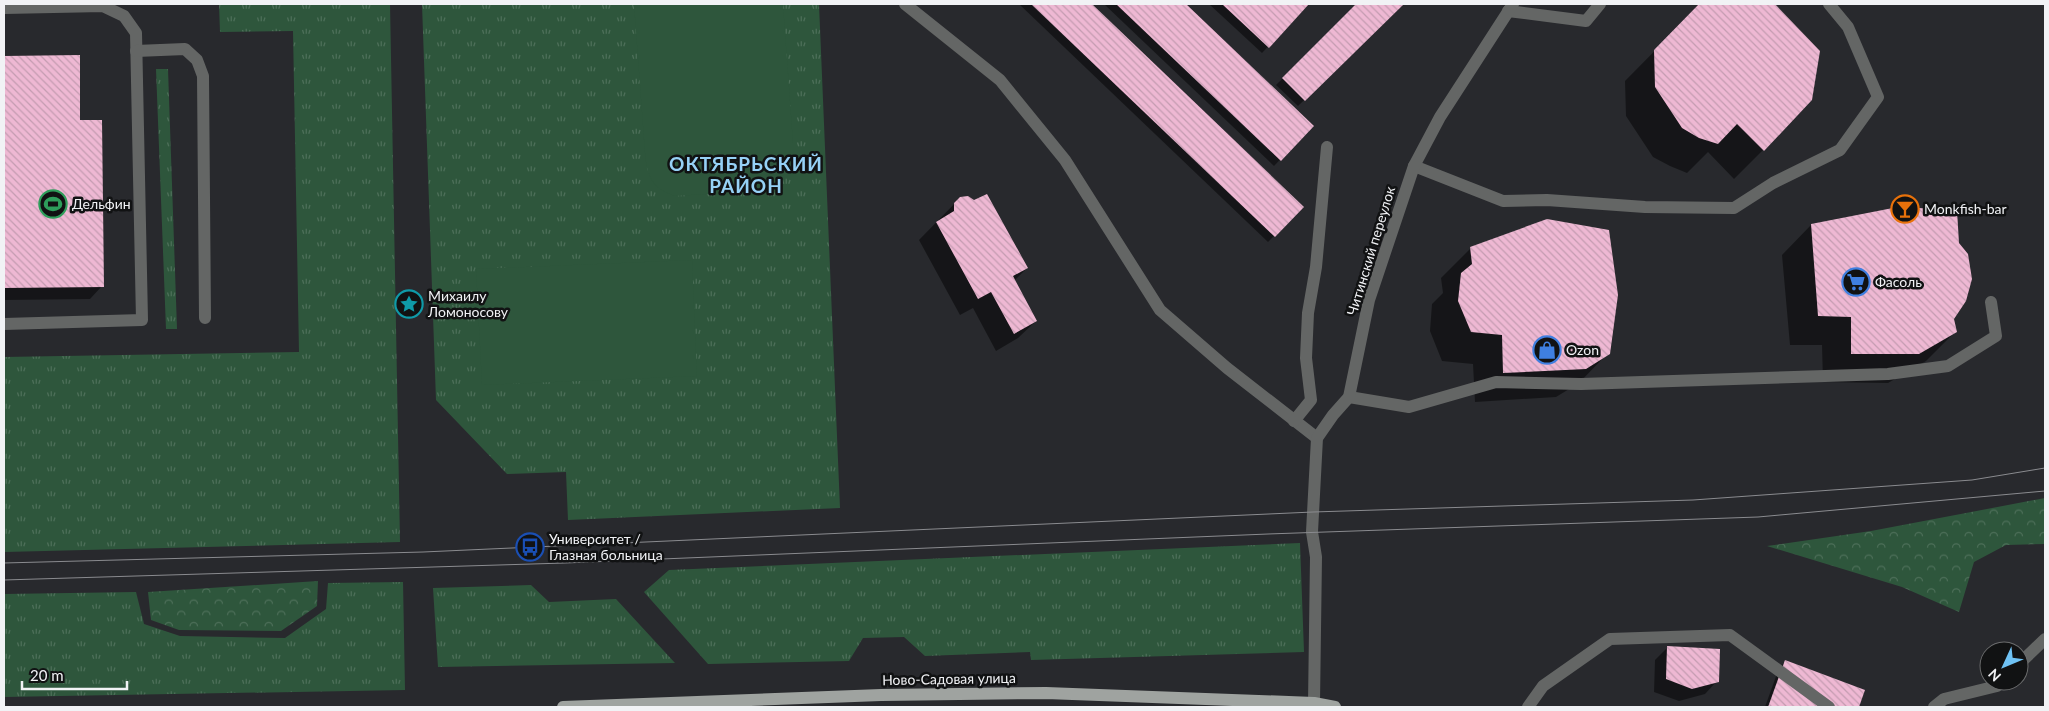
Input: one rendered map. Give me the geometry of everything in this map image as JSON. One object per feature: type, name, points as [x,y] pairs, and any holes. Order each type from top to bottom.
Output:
[{"type":"main road","name":"Ново-Садовая улица","points":[[563,707],[881,695],[1046,692],[1314,703],[1334,707]]},
{"type":"street","points":[[904,4],[1000,80],[1065,160],[1160,310],[1227,368],[1317,438],[1312,532],[1316,557],[1314,703]]},
{"type":"street","points":[[1510,8],[1586,21],[1600,4]]},
{"type":"street","points":[[1414,166],[1503,201],[1546,200],[1645,207],[1734,208],[1773,183],[1840,150],[1878,98],[1848,27],[1829,4]]},
{"type":"street","points":[[4,8],[103,6],[124,16],[136,33],[142,320],[4,324]]},
{"type":"street","name":"Читинский переулок","points":[[1317,438],[1333,415],[1349,397],[1369,300],[1414,166],[1440,116],[1510,8]]},
{"type":"street","points":[[136,50],[185,50],[197,60],[203,76],[205,318]]},
{"type":"street","points":[[1294,421],[1310,400],[1306,358],[1308,313],[1316,267],[1327,147]]},
{"type":"street","points":[[1349,397],[1410,407],[1496,382],[1582,384],[1888,374],[1948,366],[1996,336],[1991,302]]},
{"type":"street","points":[[1528,707],[1543,686],[1610,639],[1730,635],[1829,707]]},
{"type":"street","points":[[2029,654],[2045,639]]},
{"type":"street","points":[[1934,707],[1944,699],[1979,690]]},
{"type":"green space","points":[[219,4],[390,4],[400,542],[4,552],[4,357],[299,352],[293,31],[220,32]]},
{"type":"green space","points":[[422,4],[819,4],[840,508],[568,520],[566,472],[507,474],[436,400]]},
{"type":"green space","points":[[634,4],[783,4],[793,154],[789,166],[780,180],[767,188],[754,191],[675,196],[661,190],[656,185],[649,175],[646,161]]},
{"type":"green space","points":[[156,69],[168,69],[177,329],[166,329]]},
{"type":"green space","points":[[692,260],[697,376],[482,385],[476,269]]},
{"type":"green space","points":[[2045,498],[2045,544],[2006,545],[1974,562],[1959,612],[1902,587],[1767,546],[1871,531]]},
{"type":"green space","points":[[1300,543],[1304,652],[1031,660],[1030,652],[925,656],[904,637],[863,638],[849,661],[708,664],[644,592],[669,570]]},
{"type":"green space","points":[[318,581],[317,606],[281,631],[179,630],[151,620],[148,592]]},
{"type":"green space","points":[[403,582],[405,690],[4,697],[4,594],[136,592],[144,624],[180,636],[285,638],[326,609],[328,583]]},
{"type":"green space","points":[[531,585],[549,602],[616,599],[675,663],[438,667],[433,588]]},
{"type":"building","points":[[1031,4],[1092,4],[1304,207],[1275,237]]},
{"type":"building","points":[[1116,4],[1186,4],[1314,126],[1281,161]]},
{"type":"building","points":[[1222,4],[1309,4],[1269,48]]},
{"type":"building","points":[[1356,4],[1404,4],[1305,101],[1282,78]]},
{"type":"building","points":[[1699,4],[1775,4],[1820,51],[1812,100],[1764,151],[1737,124],[1718,144],[1699,138],[1682,128],[1655,87],[1654,50]]},
{"type":"building","name":"Дельфин","points":[[80,55],[80,120],[102,120],[104,287],[4,288],[4,56]]},
{"type":"building","points":[[987,194],[1028,268],[1013,276],[1037,321],[1014,334],[991,292],[978,299],[936,222],[954,211],[954,203],[960,197],[968,196],[974,200]]},
{"type":"building","points":[[1898,207],[1957,210],[1959,243],[1968,254],[1972,279],[1966,301],[1954,319],[1957,332],[1919,354],[1851,354],[1851,317],[1818,316],[1811,224]]},
{"type":"building","points":[[1547,219],[1609,230],[1618,295],[1610,354],[1586,369],[1503,373],[1502,335],[1471,332],[1458,301],[1461,273],[1472,264],[1470,247]]},
{"type":"building","points":[[1667,646],[1720,649],[1719,682],[1692,689],[1666,679]]},
{"type":"building","points":[[1785,660],[1865,690],[1859,707],[1768,707]]},
{"type":"tram line","points":[[4,563],[423,552],[1313,512],[1693,500],[1972,480],[2045,468]]},
{"type":"tram line","points":[[4,580],[565,563],[1268,534],[1758,517],[2045,491]]},
{"type":"place","name":"Дельфин","points":[[53,204]]},
{"type":"place","name":"Monkfish-bar","points":[[1905,209]]},
{"type":"place","name":"Фасоль","points":[[1856,282]]},
{"type":"place","name":"Михаилу Ломоносову","points":[[409,304]]},
{"type":"place","name":"Ozon","points":[[1547,350]]},
{"type":"place","name":"Университет / Глазная больница","points":[[530,547]]},
{"type":"district","name":"ОКТЯБРЬСКИЙ РАЙОН","points":[[746,175]]}]
